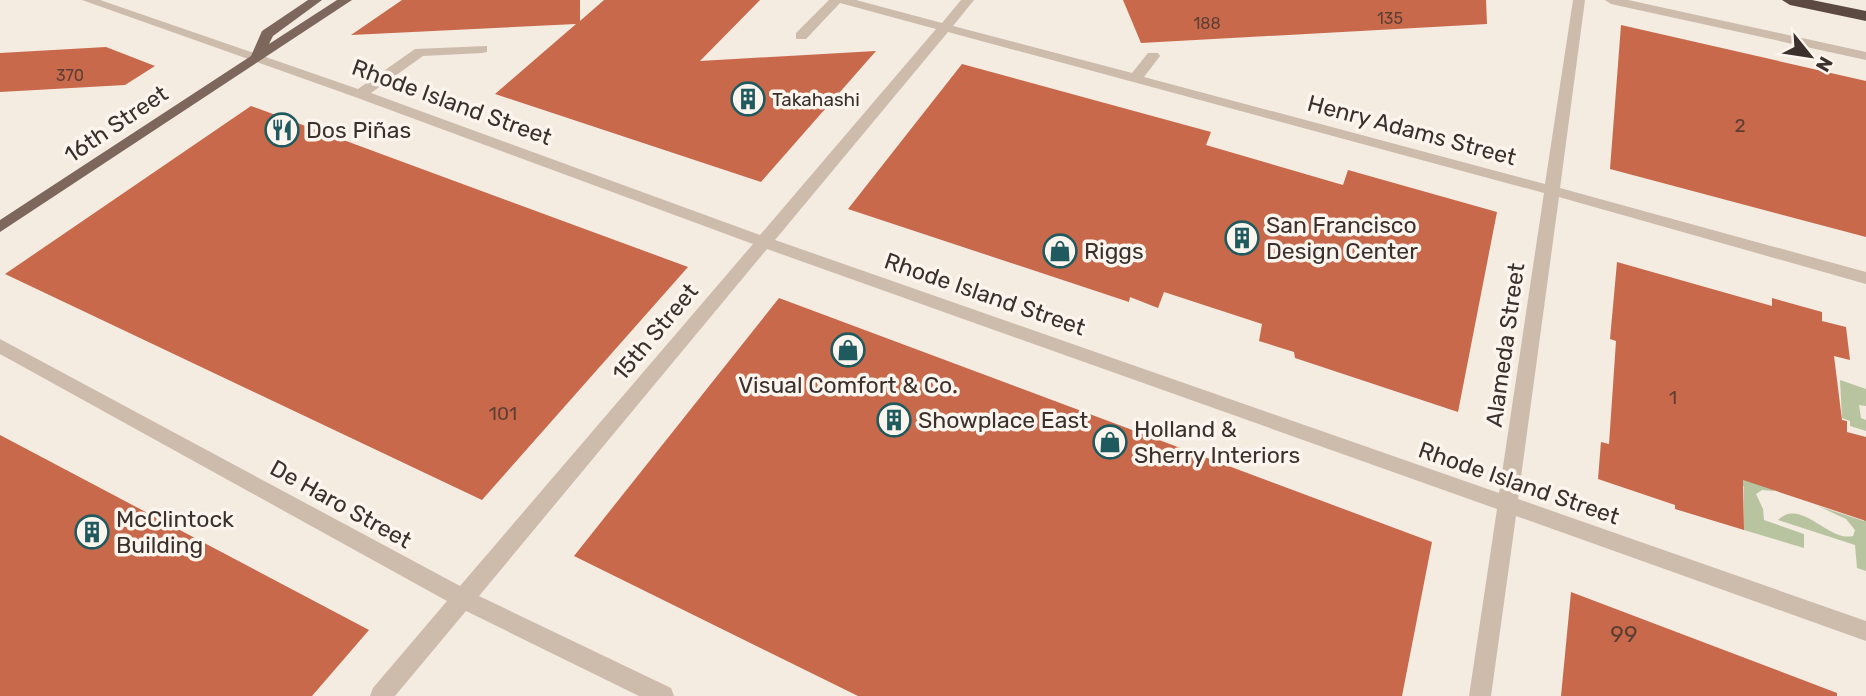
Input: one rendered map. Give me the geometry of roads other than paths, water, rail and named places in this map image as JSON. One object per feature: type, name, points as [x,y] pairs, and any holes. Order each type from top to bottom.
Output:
[{"type":"highway","points":[[1790,0],[1866,16]]},
{"type":"main road","name":"16th Street","points":[[257,58],[267,34],[316,0]]},
{"type":"main road","name":"16th Street","points":[[0,228],[346,0]]},
{"type":"street","name":"Rhode Island Street","points":[[88,0],[359,94],[763,242],[1866,631]]},
{"type":"street","name":"Henry Adams Street","points":[[839,0],[1554,191],[1866,278]]},
{"type":"street","points":[[801,36],[839,0]]},
{"type":"street","name":"15th Street","points":[[381,696],[968,0]]},
{"type":"street","name":"Alameda Street","points":[[1480,696],[1509,505],[1534,304],[1554,191],[1579,0]]},
{"type":"street","points":[[1611,0],[1866,56]]},
{"type":"street","points":[[359,94],[421,51],[482,49]]},
{"type":"street","points":[[1134,80],[1153,56]]},
{"type":"street","name":"De Haro Street","points":[[0,346],[463,598],[663,696]]},
{"type":"place","name":"Takahashi","points":[[748,99]]},
{"type":"place","name":"Dos Piñas","points":[[282,130]]},
{"type":"place","name":"San Francisco Design Center","points":[[1242,238]]},
{"type":"place","name":"Riggs","points":[[1060,251]]},
{"type":"place","name":"Visual Comfort & Co.","points":[[848,350]]},
{"type":"place","name":"Showplace East","points":[[894,420]]},
{"type":"place","name":"Holland & Sherry Interiors","points":[[1110,442]]},
{"type":"place","name":"McClintock Building","points":[[92,532]]}]
